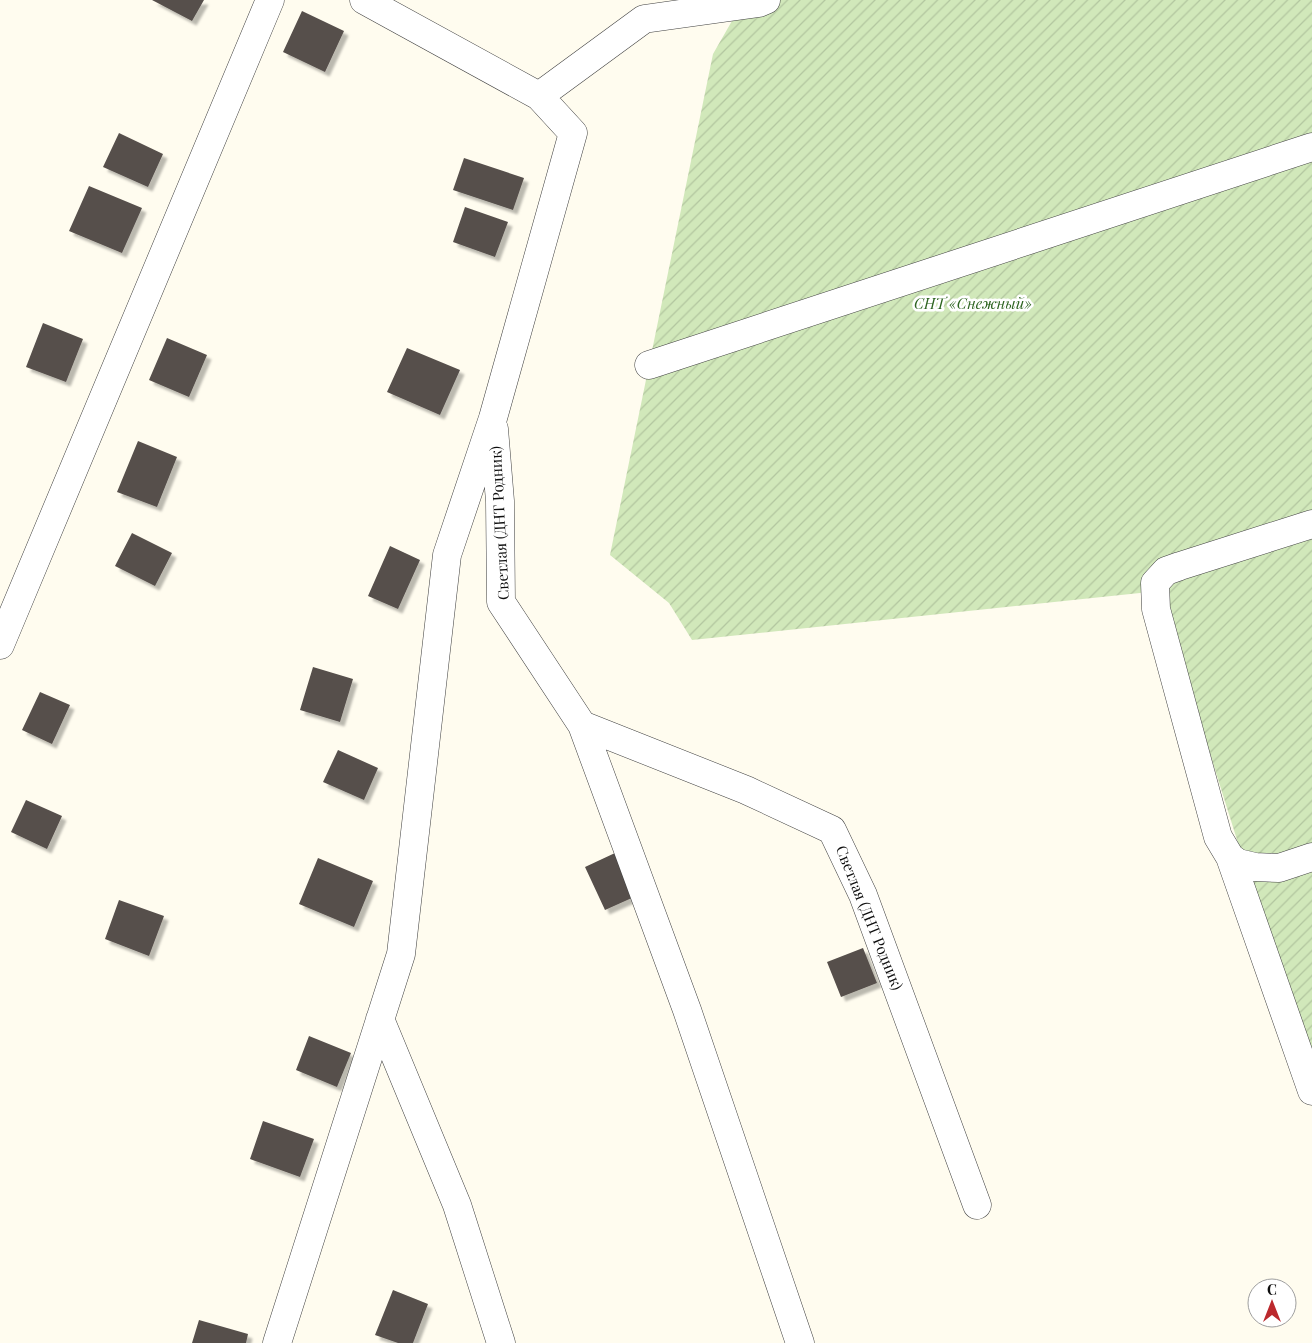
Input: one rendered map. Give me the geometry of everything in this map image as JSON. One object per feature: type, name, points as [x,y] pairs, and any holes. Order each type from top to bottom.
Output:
[{"type":"street","points":[[0,645],[270,0]]},
{"type":"street","points":[[277,1343],[401,954],[447,555],[493,418],[573,133],[539,96],[364,0]]},
{"type":"street","points":[[539,96],[639,9],[759,3],[766,0]]},
{"type":"street","points":[[649,365],[1312,147]]},
{"type":"street","name":"Светлая (ДНТ Родник)","points":[[493,418],[500,501],[501,602],[582,725],[687,1010],[800,1343]]},
{"type":"street","points":[[1312,524],[1166,571],[1154,584],[1156,609],[1218,837],[1230,857],[1312,1091]]},
{"type":"street","name":"Светлая (ДНТ Родник)","points":[[582,725],[746,790],[832,830],[863,895],[977,1205]]},
{"type":"street","points":[[1230,857],[1238,863],[1255,867],[1279,868],[1312,857]]},
{"type":"street","points":[[380,1019],[457,1205],[501,1343]]},
{"type":"green space","name":"СНТ «Снежный»","points":[[744,0],[1312,0],[1312,1079],[1159,591],[692,640],[669,603],[610,555],[713,54]]},
{"type":"building","points":[[152,0],[204,0],[192,21]]},
{"type":"building","points":[[302,11],[344,31],[325,72],[283,52]]},
{"type":"building","points":[[119,133],[163,154],[148,187],[103,167]]},
{"type":"building","points":[[464,158],[524,178],[513,210],[453,190]]},
{"type":"building","points":[[89,186],[142,208],[122,253],[69,231]]},
{"type":"building","points":[[465,207],[508,222],[495,257],[453,242]]},
{"type":"building","points":[[43,323],[83,339],[66,382],[26,367]]},
{"type":"building","points":[[167,338],[207,355],[189,397],[149,380]]},
{"type":"building","points":[[407,348],[460,370],[440,415],[387,392]]},
{"type":"building","points":[[138,441],[177,457],[157,507],[117,492]]},
{"type":"building","points":[[132,533],[172,553],[155,586],[115,566]]},
{"type":"building","points":[[390,546],[420,560],[398,609],[368,596]]},
{"type":"building","points":[[313,667],[353,679],[340,722],[300,710]]},
{"type":"building","points":[[40,692],[70,705],[52,744],[22,730]]},
{"type":"building","points":[[338,750],[378,768],[364,800],[323,782]]},
{"type":"building","points":[[26,800],[62,816],[47,849],[11,832]]},
{"type":"building","points":[[615,853],[634,897],[605,910],[585,867]]},
{"type":"building","points":[[318,858],[373,881],[354,927],[299,904]]},
{"type":"building","points":[[119,900],[164,916],[149,956],[105,939]]},
{"type":"building","points":[[863,948],[877,983],[841,997],[827,962]]},
{"type":"building","points":[[309,1036],[351,1053],[337,1087],[296,1070]]},
{"type":"building","points":[[263,1121],[314,1139],[300,1177],[250,1159]]},
{"type":"building","points":[[393,1290],[428,1304],[413,1343],[398,1343],[375,1335]]},
{"type":"building","points":[[199,1320],[248,1334],[246,1343],[192,1343]]}]
